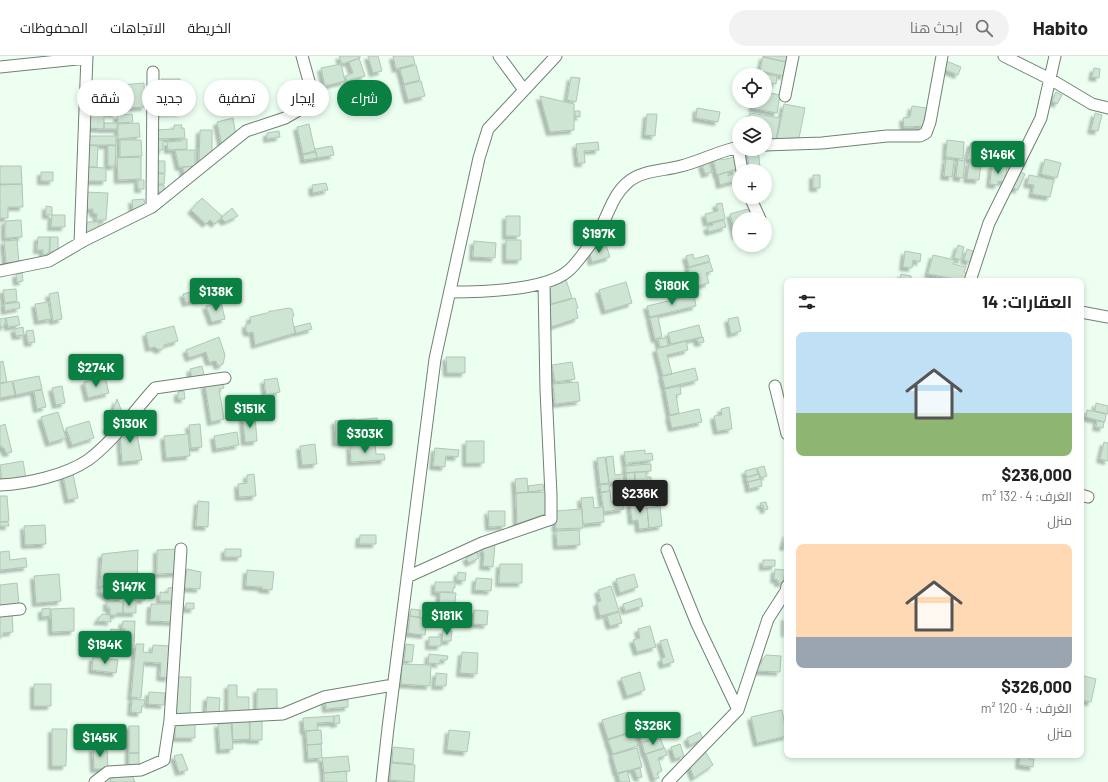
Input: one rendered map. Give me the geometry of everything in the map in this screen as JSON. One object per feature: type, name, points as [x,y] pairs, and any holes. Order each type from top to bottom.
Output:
[{"type":"street","points":[[0,271],[49,261],[80,243],[152,207],[246,130],[285,118],[304,107],[312,92],[302,56]]},
{"type":"street","points":[[499,56],[524,90]]},
{"type":"street","points":[[382,782],[435,360],[479,158],[488,129],[556,56]]},
{"type":"street","points":[[785,96],[792,56]]},
{"type":"street","points":[[772,145],[887,136],[920,136],[926,133],[930,122],[942,56]]},
{"type":"street","points":[[1004,56],[1050,79],[1092,104],[1108,108]]},
{"type":"street","points":[[971,278],[989,223],[1041,118],[1055,56]]},
{"type":"street","points":[[0,67],[87,57],[80,243]]},
{"type":"street","points":[[152,207],[153,72]]},
{"type":"street","points":[[450,292],[480,292],[544,284],[557,279],[569,271],[598,233],[619,191],[628,182],[639,176],[657,170],[681,166],[732,149]]},
{"type":"street","points":[[407,577],[482,543],[551,519],[552,495],[546,390],[544,284]]},
{"type":"street","points":[[1084,313],[1108,317]]},
{"type":"street","points":[[0,485],[14,484],[63,473],[87,460],[115,435],[155,388],[224,378]]},
{"type":"street","points":[[775,386],[784,422]]},
{"type":"street","points":[[95,782],[108,772],[141,770],[164,760],[170,720],[181,549]]},
{"type":"street","points":[[667,550],[697,624],[738,710]]},
{"type":"street","points":[[668,782],[738,710],[768,619],[784,594]]},
{"type":"street","points":[[0,611],[20,609]]},
{"type":"street","points":[[170,720],[283,714],[324,697],[393,685]]},
{"type":"building","points":[[339,56],[360,56],[360,58],[342,64]]},
{"type":"building","points":[[368,56],[378,56],[382,71],[373,73]]},
{"type":"building","points":[[393,56],[413,56],[415,64],[396,69]]},
{"type":"building","points":[[763,56],[788,56],[786,62]]},
{"type":"building","points":[[763,57],[786,62],[784,76],[772,74],[772,68],[761,68]]},
{"type":"building","points":[[359,58],[365,76],[347,80],[345,76],[353,73],[349,62]]},
{"type":"building","points":[[944,60],[961,67],[958,75],[941,68]]},
{"type":"building","points":[[341,64],[345,80],[337,80],[337,83],[329,85],[329,80],[324,80],[321,68]]},
{"type":"building","points":[[416,65],[420,80],[404,84],[400,69]]},
{"type":"building","points":[[1094,68],[1100,69],[1099,78],[1092,77]]},
{"type":"building","points":[[772,75],[777,76],[776,84],[772,83]]},
{"type":"building","points":[[571,77],[580,78],[576,102],[567,100]]},
{"type":"building","points":[[180,79],[180,80],[161,80]]},
{"type":"building","points":[[421,81],[425,96],[408,100],[404,85]]},
{"type":"building","points":[[142,83],[142,107],[134,108],[134,84]]},
{"type":"building","points":[[1056,92],[1062,95],[1057,104],[1052,101]]},
{"type":"building","points":[[772,93],[780,95],[777,113],[752,108],[772,108]]},
{"type":"building","points":[[540,96],[574,104],[574,130],[550,132]]},
{"type":"building","points":[[784,104],[805,108],[799,138],[777,139]]},
{"type":"building","points":[[912,106],[927,108],[924,120],[925,126],[904,127],[903,118],[910,117]]},
{"type":"building","points":[[697,108],[720,112],[718,122],[696,118]]},
{"type":"building","points":[[575,111],[580,111],[580,117],[575,116]]},
{"type":"building","points":[[750,113],[768,116],[749,116]]},
{"type":"building","points":[[1095,113],[1102,115],[1098,131],[1091,130]]},
{"type":"building","points":[[647,114],[657,114],[655,136],[645,135]]},
{"type":"building","points":[[89,116],[104,116],[104,129],[88,128]]},
{"type":"building","points":[[117,116],[132,116],[133,122],[118,123]]},
{"type":"building","points":[[772,117],[780,118],[776,139],[772,139]]},
{"type":"building","points":[[233,118],[236,136],[222,146],[217,122]]},
{"type":"building","points":[[104,123],[117,123],[117,129],[104,129]]},
{"type":"building","points":[[139,123],[140,137],[118,139],[118,124]]},
{"type":"building","points":[[309,124],[315,151],[303,154],[297,127]]},
{"type":"building","points":[[174,125],[182,125],[181,128],[184,128],[185,138],[156,139],[155,130],[174,129]]},
{"type":"building","points":[[200,130],[212,130],[212,155],[199,163]]},
{"type":"building","points":[[279,131],[280,137],[267,139],[267,133]]},
{"type":"building","points":[[89,136],[116,136],[116,145],[89,145]]},
{"type":"building","points":[[182,139],[187,139],[187,149],[168,150],[167,142],[182,141]]},
{"type":"building","points":[[120,140],[141,140],[142,156],[120,157]]},
{"type":"building","points":[[155,140],[163,140],[163,150],[155,150]]},
{"type":"building","points":[[947,140],[964,142],[963,159],[946,157]]},
{"type":"building","points":[[598,142],[599,150],[584,151],[585,163],[578,163],[576,144]]},
{"type":"building","points":[[971,143],[989,146],[985,163],[967,159]]},
{"type":"building","points":[[88,145],[98,146],[97,167],[87,167]]},
{"type":"building","points":[[108,145],[116,146],[115,166],[108,166]]},
{"type":"building","points":[[332,146],[334,155],[317,158],[315,149]]},
{"type":"building","points":[[997,149],[1013,152],[1011,166],[994,163]]},
{"type":"building","points":[[175,150],[195,150],[195,166],[179,167]]},
{"type":"building","points":[[316,152],[317,158],[304,160],[303,155]]},
{"type":"building","points":[[748,156],[759,156],[760,164],[749,164]]},
{"type":"building","points":[[141,157],[141,179],[118,180],[117,158]]},
{"type":"building","points":[[721,157],[722,160],[734,157],[736,164],[732,164],[732,170],[717,175],[713,159]]},
{"type":"building","points":[[946,159],[954,160],[952,177],[944,176]]},
{"type":"building","points":[[1045,159],[1061,163],[1057,178],[1041,174]]},
{"type":"building","points":[[958,160],[965,161],[963,178],[956,177]]},
{"type":"building","points":[[154,161],[165,161],[165,173],[154,173]]},
{"type":"building","points":[[709,162],[712,172],[705,174],[702,164]]},
{"type":"building","points":[[969,162],[981,163],[979,180],[967,179]]},
{"type":"building","points":[[992,165],[1007,167],[1005,182],[998,181],[998,185],[990,184]]},
{"type":"building","points":[[0,166],[21,166],[22,184],[0,184]]},
{"type":"building","points":[[199,166],[184,178],[183,167]]},
{"type":"building","points":[[87,167],[106,168],[106,181],[87,181]]},
{"type":"building","points":[[1019,171],[1025,174],[1018,190],[1012,187]]},
{"type":"building","points":[[41,172],[53,172],[53,181],[41,181]]},
{"type":"building","points":[[728,172],[728,176],[732,174],[732,182],[720,185],[718,175]]},
{"type":"building","points":[[155,173],[165,174],[164,184],[155,184]]},
{"type":"building","points":[[813,175],[820,175],[820,188],[813,188]]},
{"type":"building","points":[[1029,175],[1054,180],[1050,197],[1032,194],[1034,185],[1027,184]]},
{"type":"building","points":[[138,180],[144,180],[144,189],[138,189]]},
{"type":"building","points":[[326,183],[328,190],[313,193],[312,185]]},
{"type":"building","points":[[22,184],[23,207],[8,207],[8,218],[0,218],[0,185]]},
{"type":"building","points":[[155,185],[164,185],[164,194],[155,190]]},
{"type":"building","points":[[85,192],[108,193],[106,220],[96,220],[97,214],[93,213],[93,209],[85,209]]},
{"type":"building","points":[[202,198],[222,216],[215,224],[210,220],[206,224],[191,210]]},
{"type":"building","points":[[144,199],[145,206],[133,212],[132,200]]},
{"type":"building","points":[[722,203],[725,219],[707,223],[705,214],[718,211],[716,204]]},
{"type":"building","points":[[46,206],[52,207],[52,215],[46,215]]},
{"type":"building","points":[[232,208],[238,216],[225,222],[221,218]]},
{"type":"building","points":[[748,209],[750,212],[737,212]]},
{"type":"building","points":[[52,215],[65,215],[65,227],[51,227]]},
{"type":"building","points":[[506,216],[520,216],[520,236],[506,236]]},
{"type":"building","points":[[21,220],[22,237],[5,238],[5,221]]},
{"type":"building","points":[[724,220],[726,227],[709,232],[707,227],[713,225],[713,223]]},
{"type":"building","points":[[84,222],[99,222],[99,228],[84,234]]},
{"type":"building","points":[[38,237],[50,237],[49,253],[43,255],[43,250],[37,250]]},
{"type":"building","points":[[50,237],[58,237],[58,249],[50,253]]},
{"type":"building","points":[[17,240],[19,262],[6,263],[4,241]]},
{"type":"building","points":[[506,240],[521,240],[521,260],[506,260]]},
{"type":"building","points":[[474,241],[496,243],[495,258],[473,257]]},
{"type":"building","points":[[606,245],[610,257],[592,262],[589,250]]},
{"type":"building","points":[[958,245],[964,247],[961,260],[954,258]]},
{"type":"building","points":[[967,249],[973,251],[970,262],[964,260]]},
{"type":"building","points":[[905,251],[921,254],[920,262],[913,260],[912,268],[903,267]]},
{"type":"building","points":[[693,254],[694,259],[708,255],[710,261],[689,267],[686,256]]},
{"type":"building","points":[[933,255],[955,260],[953,264],[966,267],[964,272],[968,273],[967,278],[950,278],[928,274]]},
{"type":"building","points":[[710,262],[713,271],[706,273],[709,283],[694,287],[688,268]]},
{"type":"building","points":[[22,273],[23,281],[17,282],[16,274]]},
{"type":"building","points":[[901,274],[911,276],[911,278],[900,278]]},
{"type":"building","points":[[566,280],[572,298],[551,304],[550,285]]},
{"type":"building","points":[[626,282],[632,303],[605,311],[599,290]]},
{"type":"building","points":[[16,289],[17,301],[5,303],[3,290]]},
{"type":"building","points":[[199,290],[201,299],[186,303],[183,294]]},
{"type":"building","points":[[58,292],[62,319],[53,321],[49,294]]},
{"type":"building","points":[[694,295],[696,306],[650,317],[647,306]]},
{"type":"building","points":[[575,298],[578,308],[576,309],[578,318],[551,327],[550,305]]},
{"type":"building","points":[[19,302],[20,308],[5,311],[4,304]]},
{"type":"building","points":[[48,302],[51,319],[38,321],[35,304]]},
{"type":"building","points":[[221,302],[225,319],[212,322],[206,306]]},
{"type":"building","points":[[289,308],[292,309],[294,316],[292,318],[295,333],[255,345],[253,332],[248,333],[246,330],[246,324],[250,324],[251,322],[250,317],[270,311]]},
{"type":"building","points":[[18,316],[20,325],[8,327],[6,318]]},
{"type":"building","points":[[658,316],[662,337],[655,339],[650,318]]},
{"type":"building","points":[[738,317],[741,331],[731,334],[728,319]]},
{"type":"building","points":[[6,318],[4,327],[1,327],[0,319]]},
{"type":"building","points":[[310,323],[312,329],[296,333],[294,327]]},
{"type":"building","points":[[699,325],[702,337],[671,344],[668,333]]},
{"type":"building","points":[[174,326],[178,341],[164,345],[161,350],[155,347],[149,348],[146,333]]},
{"type":"building","points":[[23,327],[24,335],[16,336],[14,329]]},
{"type":"building","points":[[33,330],[35,342],[28,343],[26,331]]},
{"type":"building","points":[[219,337],[225,355],[223,364],[218,366],[216,361],[209,362],[206,352],[189,358],[186,350]]},
{"type":"building","points":[[703,337],[704,342],[698,343],[697,339]]},
{"type":"building","points":[[667,338],[668,346],[660,347],[658,339]]},
{"type":"building","points":[[686,341],[688,350],[667,355],[672,374],[663,376],[656,349]]},
{"type":"building","points":[[446,357],[465,357],[465,373],[447,373]]},
{"type":"building","points":[[3,361],[7,382],[0,383],[0,362]]},
{"type":"building","points":[[572,362],[575,379],[555,382],[552,365]]},
{"type":"building","points":[[202,366],[204,375],[192,377],[190,369]]},
{"type":"building","points":[[695,368],[698,380],[665,388],[662,376]]},
{"type":"building","points":[[39,376],[42,389],[16,395],[13,381]]},
{"type":"building","points":[[105,377],[109,393],[88,398],[84,382]]},
{"type":"building","points":[[277,378],[280,392],[266,395],[264,380]]},
{"type":"building","points":[[12,381],[15,395],[0,398],[0,384]]},
{"type":"building","points":[[223,381],[224,388],[219,389],[224,419],[211,422],[205,385]]},
{"type":"building","points":[[578,382],[580,401],[555,404],[553,384]]},
{"type":"building","points":[[62,386],[65,403],[56,405],[52,388]]},
{"type":"building","points":[[680,386],[681,394],[676,395],[679,413],[670,415],[665,389]]},
{"type":"building","points":[[42,390],[46,407],[37,409],[34,391]]},
{"type":"building","points":[[184,391],[185,399],[178,399],[178,392]]},
{"type":"building","points":[[117,399],[122,412],[116,416],[113,410]]},
{"type":"building","points":[[1096,403],[1108,406],[1108,414],[1095,411]]},
{"type":"building","points":[[729,407],[732,429],[717,431],[714,416],[722,415],[721,409]]},
{"type":"building","points":[[699,409],[702,422],[672,428],[669,416]]},
{"type":"building","points":[[1087,410],[1106,414],[1105,422],[1086,417]]},
{"type":"building","points":[[58,412],[66,438],[49,443],[41,417]]},
{"type":"building","points":[[255,416],[257,441],[245,442],[243,417]]},
{"type":"building","points":[[377,418],[379,437],[357,439],[355,420]]},
{"type":"building","points":[[355,419],[356,442],[336,443],[335,421]]},
{"type":"building","points":[[134,420],[142,460],[122,462],[120,434]]},
{"type":"building","points":[[89,421],[94,438],[72,445],[66,428]]},
{"type":"building","points":[[1097,421],[1104,422],[1103,428],[1096,427]]},
{"type":"building","points":[[5,424],[12,452],[6,453],[4,448],[0,446],[0,426]]},
{"type":"building","points":[[111,424],[116,429],[111,434],[106,429]]},
{"type":"building","points":[[200,424],[202,447],[191,448],[189,425]]},
{"type":"building","points":[[237,432],[239,445],[216,449],[214,436]]},
{"type":"building","points":[[188,434],[190,456],[166,458],[164,436]]},
{"type":"building","points":[[466,441],[484,441],[484,463],[466,463]]},
{"type":"building","points":[[1104,442],[1108,443],[1108,461],[1100,459]]},
{"type":"building","points":[[315,444],[317,464],[302,465],[300,446]]},
{"type":"building","points":[[375,444],[376,454],[384,454],[385,460],[351,462],[350,446]]},
{"type":"building","points":[[435,448],[459,450],[458,457],[446,456],[445,467],[433,466]]},
{"type":"building","points":[[645,450],[645,454],[652,453],[653,460],[628,463],[629,465],[626,465],[624,452]]},
{"type":"building","points":[[613,456],[615,475],[623,474],[624,481],[609,483],[606,457]]},
{"type":"building","points":[[605,457],[609,483],[600,484],[597,458]]},
{"type":"building","points":[[23,461],[26,478],[2,483],[0,465]]},
{"type":"building","points":[[651,464],[651,471],[626,473],[626,466]]},
{"type":"building","points":[[764,466],[767,476],[761,478],[757,468]]},
{"type":"building","points":[[756,468],[758,474],[747,477],[745,471]]},
{"type":"building","points":[[634,472],[635,483],[627,484],[626,473]]},
{"type":"building","points":[[635,472],[646,472],[646,477],[651,477],[651,482],[635,483]]},
{"type":"building","points":[[73,474],[78,498],[68,500],[63,476]]},
{"type":"building","points":[[254,474],[256,496],[239,497],[238,484],[247,483],[247,475]]},
{"type":"building","points":[[759,474],[760,479],[748,482],[746,478]]},
{"type":"building","points":[[527,478],[528,492],[516,493],[515,479]]},
{"type":"building","points":[[761,479],[762,486],[749,489],[748,482]]},
{"type":"building","points":[[642,483],[642,486],[656,485],[657,493],[628,495],[627,484]]},
{"type":"building","points":[[543,484],[544,490],[529,492],[528,486]]},
{"type":"building","points":[[609,484],[610,491],[601,492],[600,485]]},
{"type":"building","points":[[610,491],[611,502],[623,500],[624,509],[604,512],[601,493]]},
{"type":"building","points":[[548,492],[548,513],[517,524],[516,493]]},
{"type":"building","points":[[0,496],[7,496],[9,521],[0,522]]},
{"type":"building","points":[[593,497],[594,508],[603,507],[604,522],[583,524],[581,498]]},
{"type":"building","points":[[198,501],[209,502],[208,527],[196,526]]},
{"type":"building","points":[[646,501],[649,528],[639,529],[638,520],[632,521],[630,503]]},
{"type":"building","points":[[766,502],[768,509],[764,510],[763,505],[761,506],[760,503]]},
{"type":"building","points":[[660,506],[662,526],[649,528],[647,508]]},
{"type":"building","points":[[582,509],[583,528],[556,529],[555,511]]},
{"type":"building","points":[[488,511],[505,511],[505,526],[489,527]]},
{"type":"building","points":[[0,522],[8,522],[9,526],[0,526]]},
{"type":"building","points":[[45,525],[46,544],[25,545],[24,526]]},
{"type":"building","points":[[579,530],[580,545],[557,546],[556,531]]},
{"type":"building","points":[[360,535],[376,535],[376,544],[359,544]]},
{"type":"building","points":[[495,543],[493,567],[483,566],[484,554],[482,549]]},
{"type":"building","points":[[178,549],[178,573],[157,574],[157,550]]},
{"type":"building","points":[[225,549],[241,549],[241,557],[225,557]]},
{"type":"building","points":[[138,550],[137,587],[100,586],[102,554]]},
{"type":"building","points":[[9,551],[10,560],[26,558],[27,567],[0,570],[0,552]]},
{"type":"building","points":[[477,552],[479,558],[469,563],[466,558]]},
{"type":"building","points":[[763,560],[775,560],[775,566],[763,567]]},
{"type":"building","points":[[500,564],[522,564],[522,583],[499,583]]},
{"type":"building","points":[[187,569],[201,572],[200,589],[184,588]]},
{"type":"building","points":[[775,569],[784,570],[783,583],[778,583],[778,580],[774,579]]},
{"type":"building","points":[[247,570],[274,572],[272,590],[262,589],[262,587],[246,586]]},
{"type":"building","points":[[458,572],[466,573],[465,581],[457,580]]},
{"type":"building","points":[[59,574],[61,601],[36,603],[34,576]]},
{"type":"building","points":[[634,574],[638,587],[620,593],[616,579]]},
{"type":"building","points":[[476,578],[492,579],[491,591],[475,590]]},
{"type":"building","points":[[435,582],[455,582],[455,588],[453,588],[453,592],[435,592]]},
{"type":"building","points":[[17,583],[19,605],[0,607],[0,585]]},
{"type":"building","points":[[611,586],[619,611],[600,616],[597,603],[601,601],[598,590]]},
{"type":"building","points":[[101,587],[123,587],[123,599],[111,599],[100,592]]},
{"type":"building","points":[[175,587],[175,601],[160,601],[160,592],[168,593],[168,588]]},
{"type":"building","points":[[136,588],[145,588],[145,600],[135,600]]},
{"type":"building","points":[[440,592],[456,593],[454,610],[439,609]]},
{"type":"building","points":[[641,598],[643,606],[625,611],[623,604]]},
{"type":"building","points":[[123,600],[136,601],[136,613],[123,613]]},
{"type":"building","points":[[107,601],[123,602],[123,613],[110,615],[110,608],[107,608]]},
{"type":"building","points":[[186,603],[194,603],[194,609],[186,609]]},
{"type":"building","points":[[151,604],[175,604],[174,622],[150,621]]},
{"type":"building","points":[[50,608],[50,616],[42,617],[42,609]]},
{"type":"building","points":[[74,608],[74,631],[52,632],[51,609]]},
{"type":"building","points":[[411,609],[420,610],[420,617],[410,616]]},
{"type":"building","points":[[474,610],[488,611],[487,625],[473,624]]},
{"type":"building","points":[[619,612],[622,623],[610,626],[607,616]]},
{"type":"building","points":[[12,613],[13,632],[3,633],[3,636],[0,636],[0,614]]},
{"type":"building","points":[[102,614],[110,615],[111,622],[97,621]]},
{"type":"building","points":[[410,616],[427,619],[425,635],[408,633]]},
{"type":"building","points":[[123,621],[135,621],[134,646],[127,646],[128,639],[125,639],[125,629],[122,629]]},
{"type":"building","points":[[650,626],[656,647],[637,652],[633,640],[640,638],[638,629]]},
{"type":"building","points":[[111,629],[119,630],[119,645],[110,645]]},
{"type":"building","points":[[443,630],[452,631],[451,641],[442,641]]},
{"type":"building","points":[[429,637],[441,637],[441,646],[429,646]]},
{"type":"building","points":[[667,639],[674,662],[663,665],[661,659],[665,657],[660,641]]},
{"type":"building","points":[[136,644],[144,644],[143,652],[152,653],[153,645],[171,646],[169,678],[160,677],[161,663],[144,662],[141,698],[131,697]]},
{"type":"building","points":[[406,644],[414,645],[412,662],[404,661]]},
{"type":"building","points":[[462,652],[478,653],[477,674],[460,673]]},
{"type":"building","points":[[429,654],[448,656],[447,660],[440,660],[440,664],[428,663]]},
{"type":"building","points":[[766,655],[781,656],[780,672],[756,671]]},
{"type":"building","points":[[93,657],[118,660],[116,673],[92,670]]},
{"type":"building","points":[[402,664],[431,665],[430,686],[401,684]]},
{"type":"building","points":[[640,672],[645,690],[627,696],[621,678]]},
{"type":"building","points":[[436,673],[447,674],[446,686],[435,686]]},
{"type":"building","points":[[1084,676],[1096,679],[1091,702],[1084,701]]},
{"type":"building","points":[[178,677],[191,677],[190,716],[174,716]]},
{"type":"building","points":[[34,684],[51,684],[51,706],[34,706]]},
{"type":"building","points":[[228,685],[237,685],[237,697],[249,697],[249,713],[228,713]]},
{"type":"building","points":[[257,689],[277,689],[277,710],[257,710]]},
{"type":"building","points":[[149,692],[165,693],[164,705],[148,704]]},
{"type":"building","points":[[207,697],[220,698],[219,717],[206,716]]},
{"type":"building","points":[[132,699],[145,700],[141,713],[131,712]]},
{"type":"building","points":[[348,700],[348,707],[326,709],[325,701]]},
{"type":"building","points":[[782,710],[784,720],[784,737],[757,743],[751,717]]},
{"type":"building","points":[[628,712],[634,731],[608,739],[602,720]]},
{"type":"building","points":[[652,713],[657,728],[649,730],[652,739],[642,743],[634,719]]},
{"type":"building","points":[[339,715],[340,723],[334,724],[334,716]]},
{"type":"building","points":[[334,716],[334,722],[317,723],[318,730],[304,731],[303,718]]},
{"type":"building","points":[[262,720],[262,740],[250,740],[250,721]]},
{"type":"building","points":[[249,721],[250,739],[233,740],[232,722]]},
{"type":"building","points":[[231,723],[233,749],[220,750],[218,724]]},
{"type":"building","points":[[175,724],[195,724],[195,738],[175,738]]},
{"type":"building","points":[[129,726],[139,726],[139,753],[129,753]]},
{"type":"building","points":[[52,729],[67,729],[66,766],[52,766]]},
{"type":"building","points":[[321,730],[322,744],[307,745],[306,731]]},
{"type":"building","points":[[449,730],[470,732],[467,752],[447,750]]},
{"type":"building","points":[[633,732],[638,746],[613,754],[608,740]]},
{"type":"building","points":[[700,732],[703,739],[690,745],[687,738]]},
{"type":"building","points":[[660,737],[664,748],[645,754],[642,743]]},
{"type":"building","points":[[321,744],[322,758],[308,759],[307,745]]},
{"type":"building","points":[[680,744],[684,756],[675,759],[671,747]]},
{"type":"building","points":[[393,747],[414,749],[413,764],[392,762]]},
{"type":"building","points":[[93,748],[107,748],[108,769],[94,769]]},
{"type":"building","points":[[637,748],[642,767],[617,773],[612,755]]},
{"type":"building","points":[[665,748],[667,755],[658,758],[662,771],[657,773],[659,778],[654,779],[646,754]]},
{"type":"building","points":[[705,751],[713,765],[694,778],[689,765]]},
{"type":"building","points":[[129,753],[139,753],[139,765],[129,765]]},
{"type":"building","points":[[182,754],[188,770],[179,772],[174,756]]},
{"type":"building","points":[[348,756],[350,771],[324,773],[322,758]]},
{"type":"building","points":[[1020,758],[1034,759],[1033,767],[1019,765]]},
{"type":"building","points":[[391,763],[415,765],[414,782],[390,780]]},
{"type":"building","points":[[640,768],[642,777],[638,778],[634,770]]},
{"type":"building","points":[[346,771],[347,782],[324,782],[324,773]]},
{"type":"building","points":[[627,771],[630,782],[620,782],[618,774]]},
{"type":"building","points":[[131,772],[135,782],[111,782],[110,779]]}]
